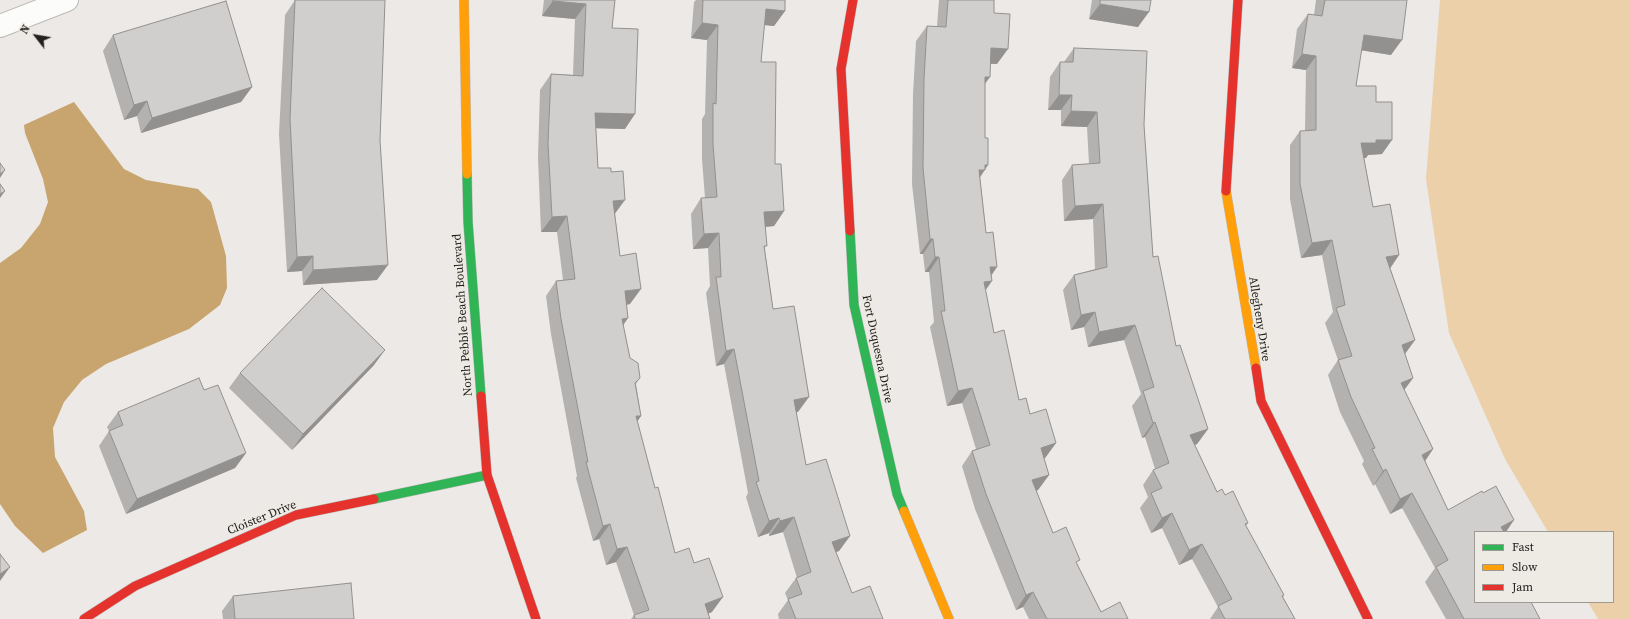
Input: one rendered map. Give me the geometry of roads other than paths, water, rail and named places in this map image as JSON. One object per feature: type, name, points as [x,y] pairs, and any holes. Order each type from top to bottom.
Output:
[{"type":"street","points":[[0,26],[67,0]]},
{"type":"street","name":"North Pebble Beach Boulevard","points":[[464,0],[468,222],[487,474],[536,619]]},
{"type":"street","name":"Fort Duquesna Drive","points":[[853,0],[841,69],[854,306],[897,494],[949,619]]},
{"type":"street","name":"Allegheny Drive","points":[[1238,0],[1226,191],[1261,400],[1368,619]]},
{"type":"street","name":"Cloister Drive","points":[[84,619],[135,586],[296,515],[487,474]]}]
